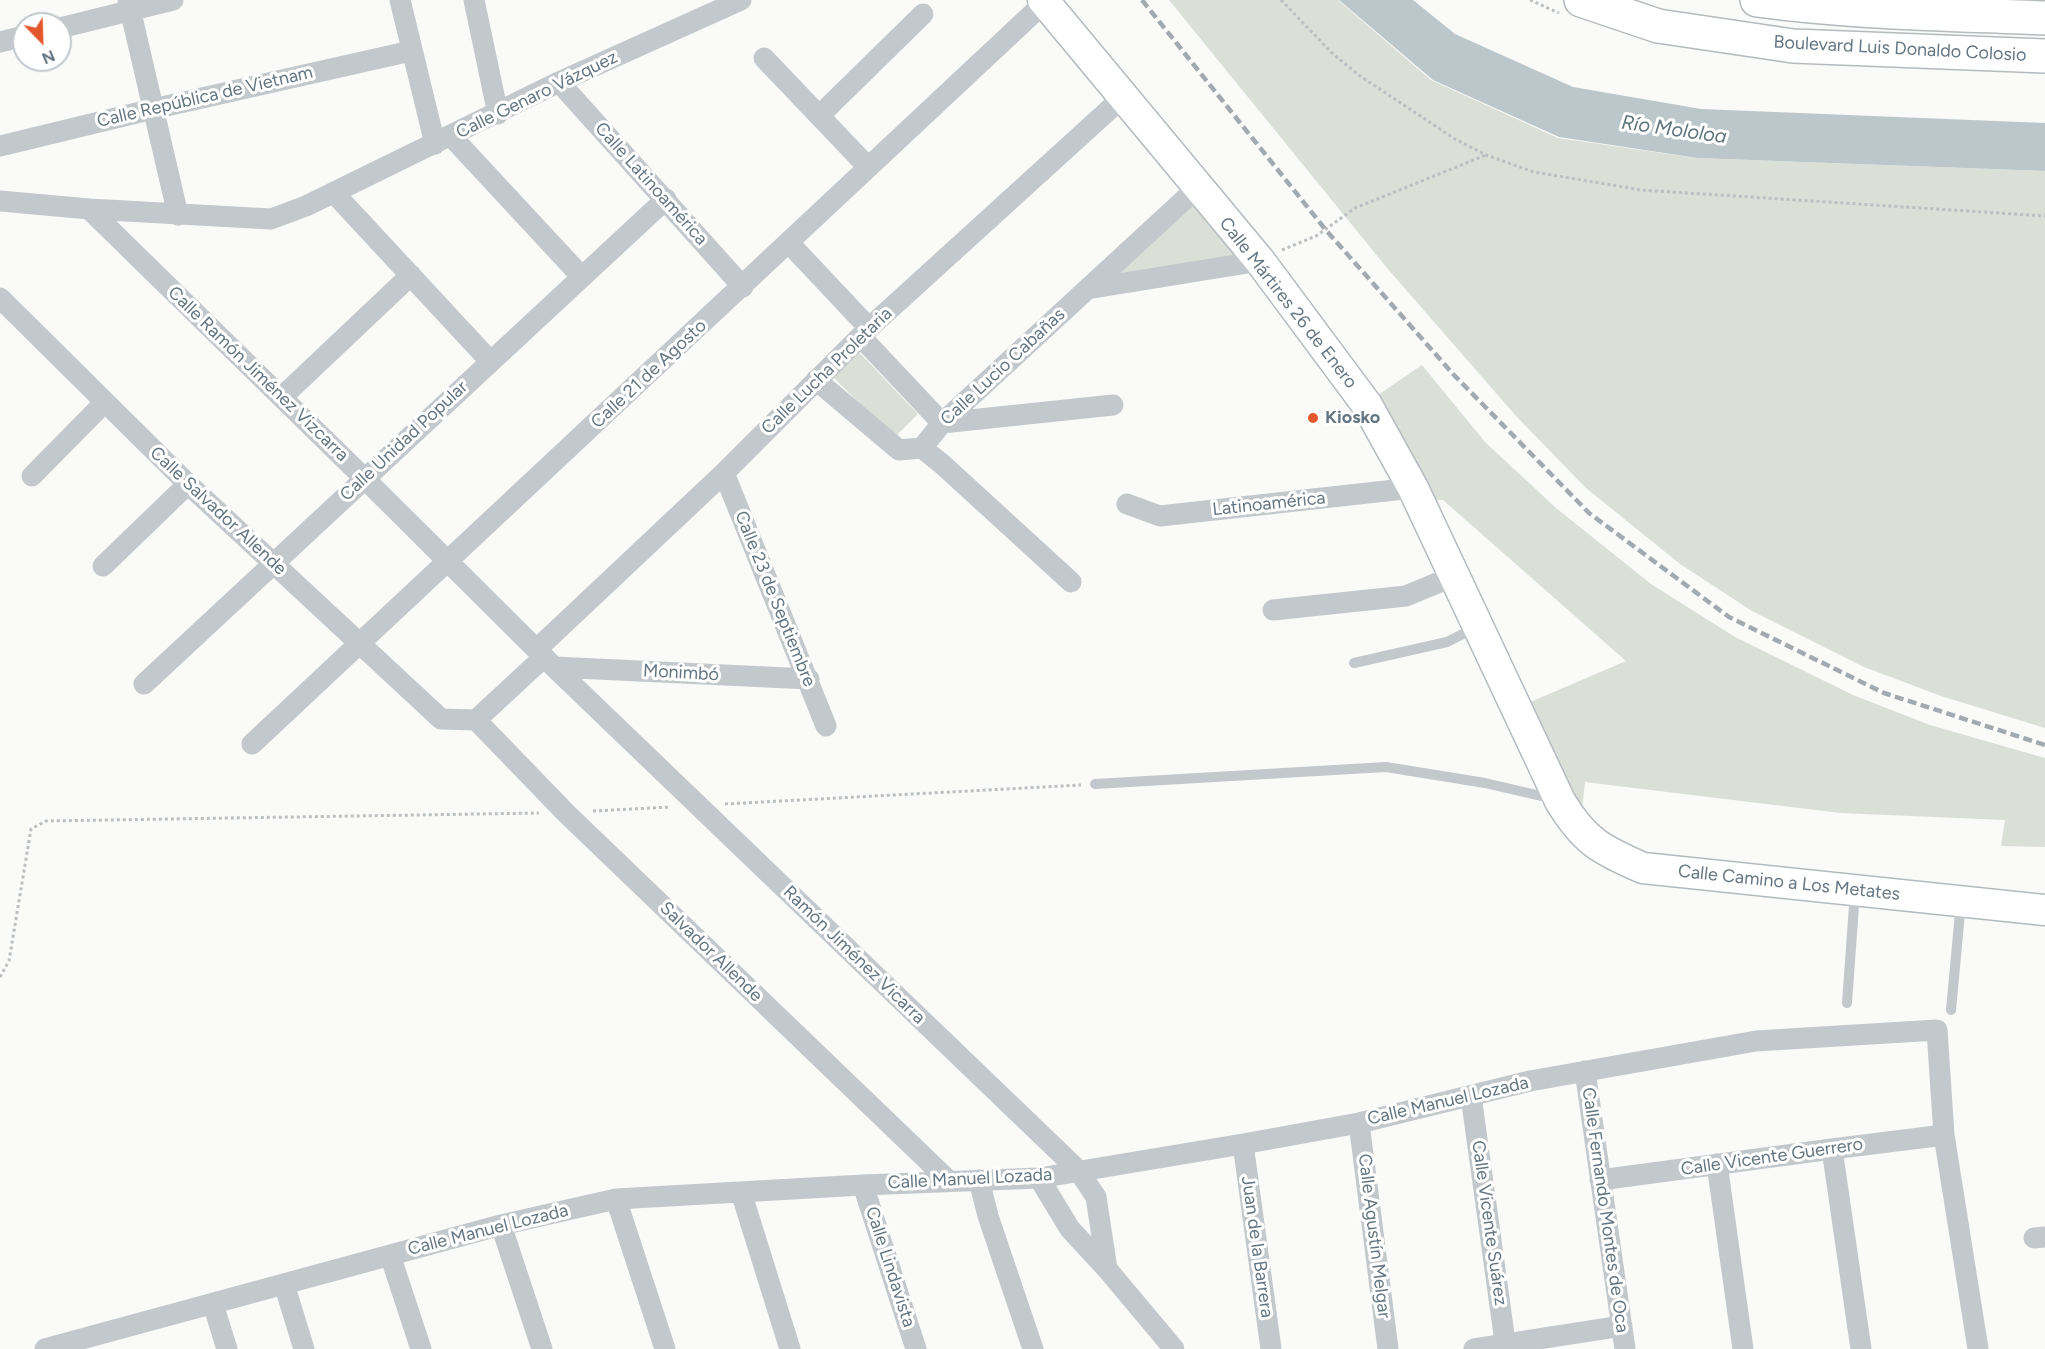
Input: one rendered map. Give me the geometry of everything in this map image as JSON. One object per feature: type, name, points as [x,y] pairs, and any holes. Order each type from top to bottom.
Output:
[{"type":"main road","name":"Boulevard Luis Donaldo Colosio","points":[[1581,0],[1658,26],[1794,46],[2045,56]]},
{"type":"main road","name":"Boulevard Luis Donaldo Colosio","points":[[1757,0],[1790,4],[1917,6],[2045,18]]},
{"type":"street","points":[[72,24],[129,6],[173,0]]},
{"type":"street","points":[[400,0],[411,51],[443,140],[581,276]]},
{"type":"street","points":[[474,0],[498,114]]},
{"type":"street","name":"Calle Genaro Vázquez","points":[[178,215],[272,219],[334,193],[559,82],[741,0]]},
{"type":"street","name":"Calle Mártires 26 de Enero","points":[[1044,1],[1197,188],[1260,261],[1367,405],[1413,488],[1560,801]]},
{"type":"street","name":"Calle 21 de Agosto","points":[[252,744],[360,646],[743,287],[1044,1]]},
{"type":"street","points":[[0,201],[178,215],[129,6]]},
{"type":"street","points":[[819,116],[923,14]]},
{"type":"street","name":"Calle República de Vietnam","points":[[0,146],[411,51]]},
{"type":"street","points":[[764,58],[868,167]]},
{"type":"street","name":"Calle Latinoamérica","points":[[559,82],[743,287]]},
{"type":"street","name":"Calle Lucha Proletaria","points":[[476,720],[545,658],[724,473],[865,332],[1123,97]]},
{"type":"street","name":"Calle Lucio Cabañas","points":[[922,448],[942,423],[1197,188]]},
{"type":"street","points":[[334,193],[490,361]]},
{"type":"street","name":"Calle Unidad Popular","points":[[144,684],[364,477],[666,199]]},
{"type":"street","name":"Calle Ramón Jiménez Vizcarra","points":[[89,209],[364,477],[545,658]]},
{"type":"street","points":[[789,243],[942,423],[1113,405]]},
{"type":"street","points":[[1087,289],[1260,261]]},
{"type":"street","points":[[282,397],[411,275]]},
{"type":"street","name":"Calle Salvador Allende","points":[[0,298],[188,484],[441,719],[476,720]]},
{"type":"street","points":[[816,380],[899,450],[922,448],[1071,582]]},
{"type":"street","points":[[32,476],[105,402]]},
{"type":"street","name":"Calle 23 de Septiembre","points":[[724,473],[826,726]]},
{"type":"street","points":[[103,566],[188,484]]},
{"type":"street","name":"Latinoamérica","points":[[1127,504],[1160,516],[1413,488]]},
{"type":"street","points":[[1273,610],[1406,596],[1454,576]]},
{"type":"street","name":"Monimbó","points":[[545,658],[808,679]]},
{"type":"street","name":"Ramón Jiménez Vicarra","points":[[545,658],[1078,1170],[1096,1197],[1107,1269]]},
{"type":"street","name":"Salvador Allende","points":[[476,720],[566,813],[949,1181]]},
{"type":"street","name":"Calle Camino a Los Metates","points":[[1560,801],[1586,838],[1616,856],[1643,868],[2045,910]]},
{"type":"street","name":"Calle Manuel Lozada","points":[[45,1349],[501,1225],[616,1199],[1039,1178],[1359,1123],[1530,1081],[1756,1041],[1937,1030],[1944,1135]]},
{"type":"street","name":"Calle Fernando Montes de Oca","points":[[1585,1071],[1625,1349]]},
{"type":"street","name":"Calle Vicente Suárez","points":[[1472,1096],[1506,1347]]},
{"type":"street","name":"Calle Agustín Melgar","points":[[1359,1123],[1388,1349]]},
{"type":"street","points":[[1944,1135],[1978,1349]]},
{"type":"street","name":"Calle Vicente Guerrero","points":[[1600,1180],[1944,1135]]},
{"type":"street","name":"Juan de la Barrera","points":[[1243,1144],[1271,1349]]},
{"type":"street","points":[[1832,1149],[1861,1349]]},
{"type":"street","points":[[1717,1164],[1743,1349]]},
{"type":"street","points":[[1039,1178],[1070,1229],[1174,1349]]},
{"type":"street","points":[[979,1180],[988,1216],[1033,1349]]},
{"type":"street","name":"Calle Lindavista","points":[[863,1185],[916,1349]]},
{"type":"street","points":[[741,1192],[790,1349]]},
{"type":"street","points":[[616,1199],[665,1349]]},
{"type":"street","points":[[501,1225],[542,1349]]},
{"type":"street","points":[[390,1255],[421,1349]]},
{"type":"street","points":[[284,1284],[304,1349]]},
{"type":"street","points":[[213,1304],[227,1349]]},
{"type":"street","points":[[1474,1349],[1506,1347],[1622,1326]]},
{"type":"lane","points":[[1354,663],[1448,642],[1478,627]]},
{"type":"lane","points":[[1095,784],[1386,768],[1485,783],[1560,801]]},
{"type":"lane","points":[[1847,1003],[1855,890]]},
{"type":"lane","points":[[1951,1010],[1961,901]]},
{"type":"path","points":[[1281,0],[1297,19],[1346,65],[1407,107],[1455,139],[1486,155],[1533,172],[1641,190],[2045,216]]},
{"type":"path","points":[[1260,261],[1316,236],[1355,208],[1486,155]]},
{"type":"path","points":[[0,977],[9,961],[31,829],[46,821],[566,813],[1095,784]]},
{"type":"shaded area","points":[[1169,0],[1338,0],[1431,80],[1558,138],[1696,158],[2045,171],[2045,728],[1941,696],[1864,667],[1752,611],[1680,564],[1586,488],[1516,416],[1387,268]]},
{"type":"shaded area","points":[[1197,188],[1260,261],[1087,289]]},
{"type":"shaded area","points":[[858,351],[918,414],[894,438],[832,376]]},
{"type":"shaded area","points":[[1422,365],[1485,442],[1556,508],[1651,584],[1735,637],[1853,695],[1930,725],[2045,758],[2045,847],[2001,846],[2005,820],[1840,813],[1585,782],[1581,820],[1528,703],[1626,661],[1443,500],[1431,500],[1378,395]]},
{"type":"water","name":"Río Mololoa","points":[[1339,0],[1413,0],[1455,34],[1573,87],[1701,109],[2045,123],[2045,171],[1697,158],[1559,137],[1433,80]]},
{"type":"railway","points":[[1142,0],[1325,229],[1454,375],[1589,513],[1729,617],[1884,693],[2045,745]]},
{"type":"place","name":"Kiosko","points":[[1313,418]]}]
